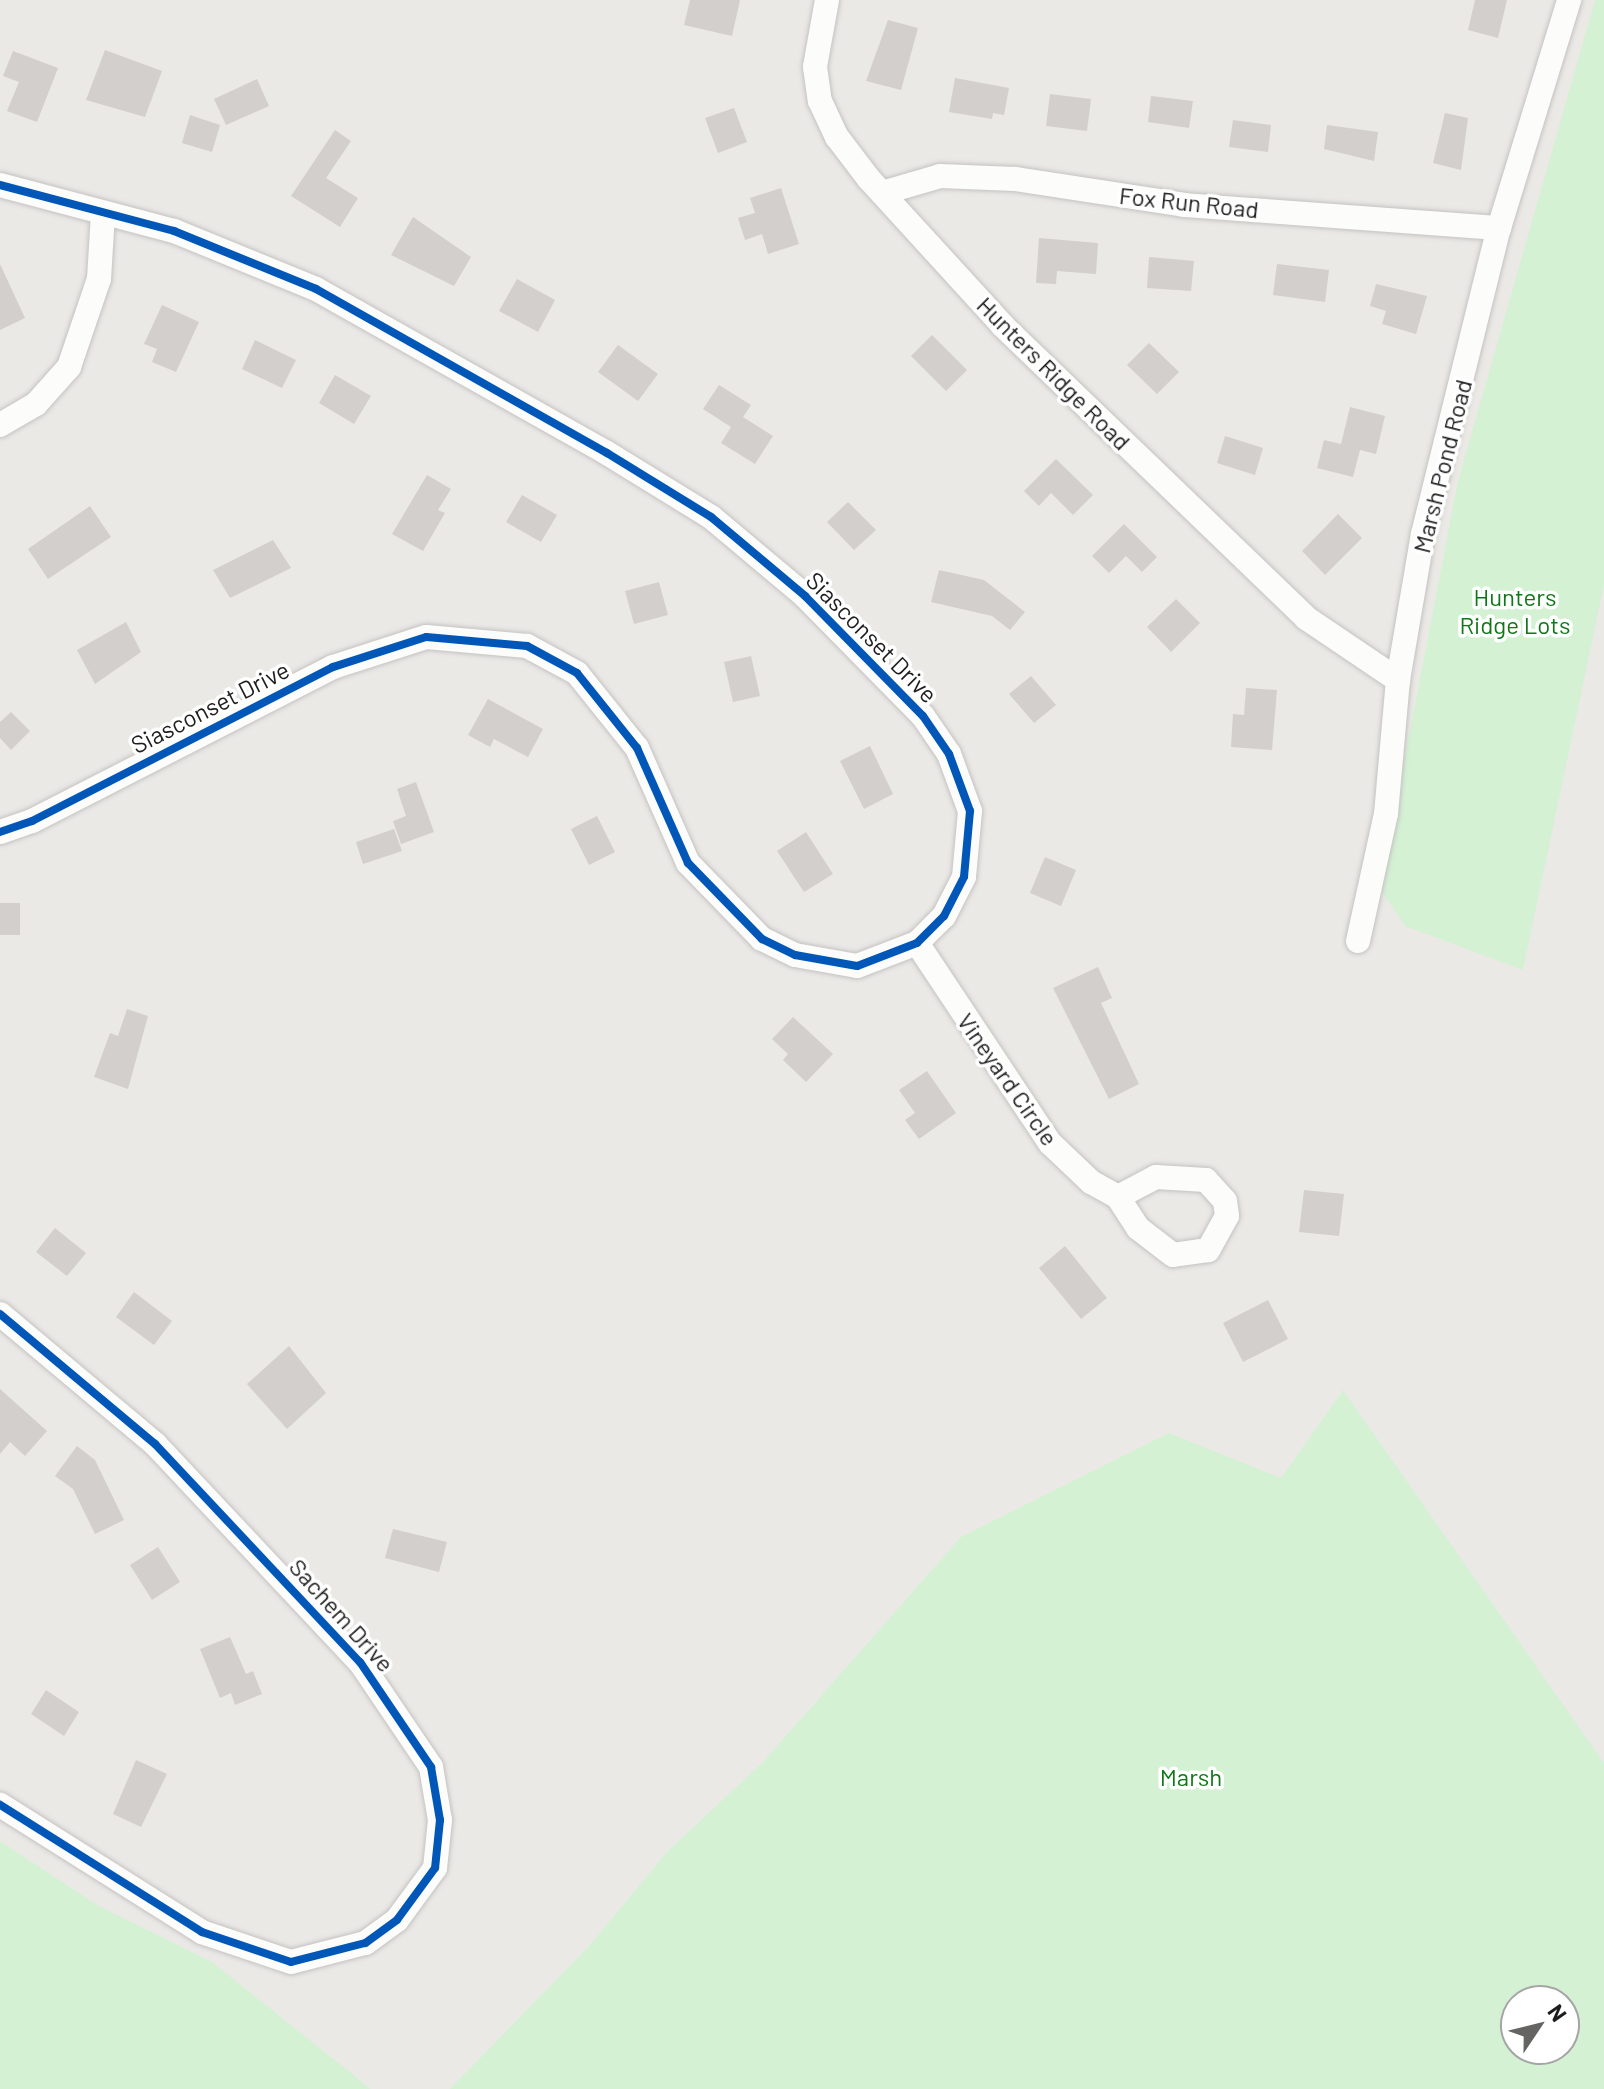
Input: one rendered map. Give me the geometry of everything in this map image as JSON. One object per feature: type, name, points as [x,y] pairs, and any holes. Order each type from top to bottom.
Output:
[{"type":"street","name":"Hunters Ridge Road","points":[[827,0],[815,67],[820,101],[837,137],[882,193],[1003,326],[1306,618],[1398,680]]},
{"type":"street","name":"Marsh Pond Road","points":[[1358,941],[1386,814],[1398,680],[1423,534],[1499,228],[1569,0]]},
{"type":"street","name":"Fox Run Road","points":[[882,193],[940,176],[1015,179],[1184,205],[1499,228]]},
{"type":"street","name":"Siasconset Drive","points":[[0,185],[174,231],[316,289],[607,453],[711,517],[805,596],[923,716],[962,783],[970,811],[964,877],[944,916],[917,943],[857,966],[829,965],[762,939],[688,863],[637,748],[593,689],[567,667],[527,646],[469,638],[426,637],[333,667],[32,821],[0,832]]},
{"type":"street","points":[[0,425],[36,404],[69,367],[99,279],[103,214]]},
{"type":"street","name":"Vineyard Circle","points":[[917,943],[1050,1143],[1091,1182],[1118,1197]]},
{"type":"street","name":"Sachem Drive","points":[[0,1314],[155,1444],[360,1662],[431,1767],[440,1820],[435,1868],[397,1920],[365,1943],[291,1962],[202,1932],[0,1805]]},
{"type":"green space","name":"Hunters Ridge Lots","points":[[1595,0],[1604,0],[1604,585],[1523,970],[1405,926],[1384,895],[1381,882],[1458,481]]},
{"type":"green space","name":"Marsh","points":[[1343,1390],[1604,1763],[1604,2089],[450,2089],[590,1945],[667,1852],[763,1762],[961,1537],[1169,1433],[1281,1478]]},
{"type":"green space","points":[[0,1841],[99,1906],[212,1962],[371,2089],[0,2089]]},
{"type":"building","points":[[690,0],[740,0],[732,36],[684,25]]},
{"type":"building","points":[[1475,0],[1507,0],[1498,38],[1468,30]]},
{"type":"building","points":[[888,20],[918,28],[901,90],[866,81]]},
{"type":"building","points":[[105,50],[162,71],[145,117],[86,100]]},
{"type":"building","points":[[13,51],[58,68],[37,122],[7,111],[19,82],[3,76]]},
{"type":"building","points":[[955,78],[1009,88],[1004,115],[993,113],[992,119],[949,112]]},
{"type":"building","points":[[257,79],[269,106],[226,125],[214,99]]},
{"type":"building","points":[[1050,94],[1091,99],[1087,131],[1046,126]]},
{"type":"building","points":[[1151,96],[1193,101],[1189,128],[1148,122]]},
{"type":"building","points":[[734,108],[747,142],[718,153],[705,118]]},
{"type":"building","points":[[1445,113],[1468,118],[1461,170],[1433,163]]},
{"type":"building","points":[[190,115],[220,125],[212,152],[182,143]]},
{"type":"building","points":[[1233,120],[1271,125],[1268,152],[1229,147]]},
{"type":"building","points":[[1327,125],[1378,132],[1374,161],[1324,149]]},
{"type":"building","points":[[335,130],[351,141],[326,178],[358,198],[340,227],[291,196]]},
{"type":"building","points":[[781,188],[799,244],[768,254],[762,234],[745,240],[738,218],[755,213],[750,198]]},
{"type":"building","points":[[413,217],[471,257],[454,286],[391,255]]},
{"type":"building","points":[[1039,238],[1098,243],[1096,274],[1057,271],[1056,284],[1036,283]]},
{"type":"building","points":[[1149,257],[1194,261],[1191,291],[1147,288]]},
{"type":"building","points":[[0,264],[25,318],[0,330]]},
{"type":"building","points":[[1277,264],[1329,270],[1325,302],[1273,295]]},
{"type":"building","points":[[517,279],[555,300],[538,332],[499,311]]},
{"type":"building","points":[[1376,284],[1427,296],[1416,334],[1382,324],[1386,311],[1370,306]]},
{"type":"building","points":[[162,305],[199,322],[176,372],[152,362],[157,349],[144,344]]},
{"type":"building","points":[[932,335],[967,370],[946,391],[911,356]]},
{"type":"building","points":[[255,340],[296,360],[282,388],[242,369]]},
{"type":"building","points":[[1149,343],[1179,372],[1157,394],[1127,365]]},
{"type":"building","points":[[618,345],[658,374],[638,401],[598,372]]},
{"type":"building","points":[[335,375],[371,396],[354,424],[319,403]]},
{"type":"building","points":[[719,385],[751,405],[743,417],[773,436],[755,464],[721,443],[731,427],[703,409]]},
{"type":"building","points":[[1350,407],[1385,416],[1376,454],[1360,450],[1353,477],[1317,468],[1324,440],[1341,444]]},
{"type":"building","points":[[1225,436],[1263,448],[1255,475],[1217,463]]},
{"type":"building","points":[[1056,459],[1093,495],[1073,515],[1051,493],[1039,506],[1024,491]]},
{"type":"building","points":[[427,475],[451,489],[438,510],[445,513],[423,551],[392,534]]},
{"type":"building","points":[[522,495],[557,515],[541,542],[506,522]]},
{"type":"building","points":[[848,502],[876,530],[854,550],[827,522]]},
{"type":"building","points":[[90,506],[111,537],[48,579],[28,549]]},
{"type":"building","points":[[1338,514],[1362,538],[1325,575],[1302,551]]},
{"type":"building","points":[[1124,524],[1157,557],[1142,572],[1126,556],[1109,573],[1092,556]]},
{"type":"building","points":[[273,540],[291,568],[230,598],[213,570]]},
{"type":"building","points":[[939,570],[984,580],[1025,612],[1010,630],[992,616],[931,602]]},
{"type":"building","points":[[659,582],[668,615],[634,624],[625,591]]},
{"type":"building","points":[[1176,599],[1200,623],[1171,652],[1147,627]]},
{"type":"building","points":[[126,622],[141,652],[95,684],[77,650]]},
{"type":"building","points":[[751,656],[760,696],[733,702],[724,662]]},
{"type":"building","points":[[1031,676],[1056,705],[1034,723],[1009,694]]},
{"type":"building","points":[[1246,688],[1277,690],[1272,750],[1231,747],[1233,714],[1244,715]]},
{"type":"building","points":[[488,699],[543,729],[528,757],[494,739],[490,747],[468,735]]},
{"type":"building","points":[[11,712],[30,731],[11,750],[0,738],[0,722]]},
{"type":"building","points":[[870,746],[893,794],[864,809],[840,761]]},
{"type":"building","points":[[416,782],[434,832],[401,844],[393,821],[406,816],[397,789]]},
{"type":"building","points":[[597,816],[615,852],[589,865],[571,829]]},
{"type":"building","points":[[394,829],[402,851],[363,864],[356,842]]},
{"type":"building","points":[[806,832],[833,874],[804,892],[777,851]]},
{"type":"building","points":[[1045,857],[1076,870],[1061,906],[1030,893]]},
{"type":"building","points":[[0,903],[20,903],[20,935],[0,935]]},
{"type":"building","points":[[1098,967],[1112,998],[1101,1003],[1139,1084],[1109,1099],[1053,988]]},
{"type":"building","points":[[127,1009],[148,1016],[128,1089],[94,1077],[110,1033],[118,1036]]},
{"type":"building","points":[[793,1017],[833,1054],[806,1082],[783,1060],[788,1054],[772,1039]]},
{"type":"building","points":[[927,1071],[956,1113],[919,1139],[905,1120],[915,1113],[899,1090]]},
{"type":"building","points":[[1304,1190],[1344,1194],[1339,1236],[1299,1232]]},
{"type":"building","points":[[55,1228],[86,1253],[67,1276],[36,1252]]},
{"type":"building","points":[[1065,1246],[1107,1298],[1081,1319],[1039,1268]]},
{"type":"building","points":[[134,1292],[172,1321],[154,1345],[116,1317]]},
{"type":"building","points":[[1268,1300],[1288,1339],[1243,1362],[1223,1323]]},
{"type":"building","points":[[289,1346],[326,1393],[287,1429],[247,1384]]},
{"type":"building","points":[[0,1389],[47,1431],[25,1456],[10,1442],[0,1454]]},
{"type":"building","points":[[77,1446],[95,1460],[124,1520],[95,1534],[73,1489],[55,1476]]},
{"type":"building","points":[[393,1529],[447,1542],[439,1572],[385,1558]]},
{"type":"building","points":[[158,1547],[180,1582],[152,1600],[130,1565]]},
{"type":"building","points":[[230,1637],[246,1674],[253,1671],[262,1694],[235,1705],[231,1693],[220,1698],[200,1649]]},
{"type":"building","points":[[46,1690],[79,1712],[64,1736],[31,1714]]},
{"type":"building","points":[[136,1760],[167,1774],[141,1827],[113,1814]]},
{"type":"cycle path","points":[[0,185],[174,231],[316,289],[607,453],[711,517],[805,596],[923,716],[949,754],[970,811],[964,877],[944,916],[917,943],[857,966],[795,955],[762,939],[688,863],[637,748],[577,673],[527,646],[426,637],[333,667],[32,821],[0,832]]},
{"type":"cycle path","points":[[0,1314],[155,1444],[360,1662],[431,1767],[440,1820],[435,1868],[397,1920],[365,1943],[291,1962],[202,1932],[0,1805]]}]
